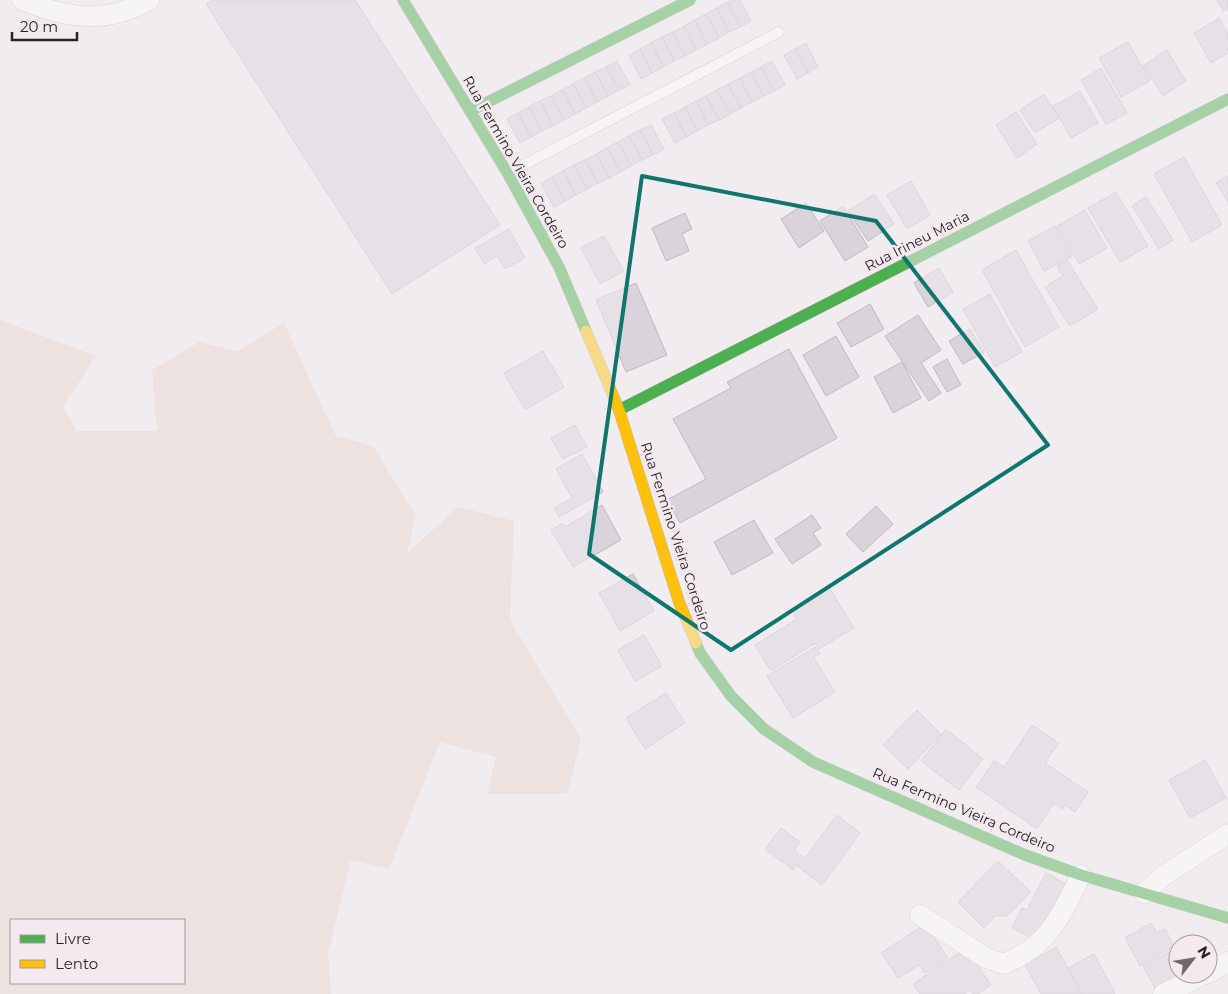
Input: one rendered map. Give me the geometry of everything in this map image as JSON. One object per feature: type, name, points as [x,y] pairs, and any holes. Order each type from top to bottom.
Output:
[{"type":"street","points":[[22,0],[49,11],[82,17],[116,13],[149,0]]},
{"type":"street","name":"Rua Fermino Vieira Cordeiro","points":[[404,0],[508,174],[559,266],[619,410],[680,602],[700,653],[738,703],[764,729],[813,762],[1025,855],[1081,875],[1228,918]]},
{"type":"street","points":[[470,111],[690,0]]},
{"type":"street","name":"Rua Irineu Maria","points":[[619,410],[1228,99]]},
{"type":"street","points":[[1144,893],[1163,876],[1228,834]]},
{"type":"street","points":[[920,916],[986,958],[1004,964],[1022,956],[1044,940],[1062,913],[1081,875]]},
{"type":"street","points":[[1163,994],[1184,984]]},
{"type":"lane","points":[[508,174],[779,32]]},
{"type":"highlighted area","points":[[642,176],[876,221],[1048,445],[731,650],[589,554]]},
{"type":"shaded area","points":[[0,320],[96,356],[63,407],[77,431],[157,431],[152,370],[199,342],[237,351],[284,323],[336,436],[373,446],[416,516],[407,553],[458,507],[514,521],[510,620],[581,738],[567,794],[487,794],[496,757],[440,742],[389,869],[351,860],[328,954],[331,994],[0,994]]},
{"type":"building","points":[[212,0],[355,0],[500,225],[392,294],[206,4]]},
{"type":"building","points":[[740,0],[751,21],[740,27],[728,2]]},
{"type":"building","points":[[1217,0],[1228,0],[1228,9],[1223,11]]},
{"type":"building","points":[[728,2],[740,27],[729,32],[717,8]]},
{"type":"building","points":[[717,8],[729,32],[719,38],[706,14]]},
{"type":"building","points":[[706,14],[719,38],[707,44],[695,20]]},
{"type":"building","points":[[1219,18],[1228,34],[1228,53],[1211,63],[1194,33]]},
{"type":"building","points":[[695,20],[707,44],[696,50],[684,26]]},
{"type":"building","points":[[684,26],[696,50],[685,56],[673,32]]},
{"type":"building","points":[[673,32],[685,56],[674,61],[662,37]]},
{"type":"building","points":[[662,37],[674,61],[663,67],[651,43]]},
{"type":"building","points":[[1128,42],[1150,81],[1121,97],[1099,58]]},
{"type":"building","points":[[651,43],[663,67],[652,73],[640,49]]},
{"type":"building","points":[[806,43],[818,67],[808,73],[795,49]]},
{"type":"building","points":[[640,49],[652,73],[641,79],[629,55]]},
{"type":"building","points":[[795,49],[808,73],[797,79],[784,55]]},
{"type":"building","points":[[1167,50],[1186,81],[1163,96],[1143,66]]},
{"type":"building","points":[[617,61],[630,85],[619,90],[606,67]]},
{"type":"building","points":[[772,61],[785,85],[774,91],[761,67]]},
{"type":"building","points":[[606,67],[619,90],[608,96],[595,72]]},
{"type":"building","points":[[761,67],[774,91],[763,96],[751,72]]},
{"type":"building","points":[[1101,68],[1127,113],[1106,124],[1081,80]]},
{"type":"building","points":[[595,72],[608,96],[597,102],[584,78]]},
{"type":"building","points":[[751,72],[763,96],[752,102],[740,78]]},
{"type":"building","points":[[584,78],[597,102],[586,108],[573,84]]},
{"type":"building","points":[[740,78],[752,102],[741,108],[728,84]]},
{"type":"building","points":[[573,84],[586,108],[575,114],[562,90]]},
{"type":"building","points":[[728,84],[741,108],[730,114],[717,90]]},
{"type":"building","points":[[562,90],[575,114],[564,120],[551,96]]},
{"type":"building","points":[[717,90],[730,114],[719,120],[706,96]]},
{"type":"building","points":[[1080,91],[1098,123],[1071,138],[1053,106]]},
{"type":"building","points":[[1044,94],[1059,118],[1035,133],[1020,110]]},
{"type":"building","points":[[551,96],[564,120],[553,126],[540,101]]},
{"type":"building","points":[[706,96],[719,120],[708,125],[696,101]]},
{"type":"building","points":[[540,101],[553,126],[542,131],[529,107]]},
{"type":"building","points":[[696,101],[708,125],[697,131],[685,107]]},
{"type":"building","points":[[529,107],[542,131],[531,137],[518,113]]},
{"type":"building","points":[[685,107],[697,131],[686,137],[674,113]]},
{"type":"building","points":[[1016,112],[1037,144],[1017,158],[996,125]]},
{"type":"building","points":[[518,113],[531,137],[520,143],[507,119]]},
{"type":"building","points":[[674,113],[686,137],[675,143],[662,119]]},
{"type":"building","points":[[651,125],[664,149],[653,155],[640,130]]},
{"type":"building","points":[[640,130],[653,155],[642,160],[629,136]]},
{"type":"building","points":[[629,136],[642,160],[631,166],[618,142]]},
{"type":"building","points":[[618,142],[631,166],[620,172],[607,148]]},
{"type":"building","points":[[607,148],[620,172],[609,178],[596,154]]},
{"type":"building","points":[[596,154],[609,178],[598,183],[585,160]]},
{"type":"building","points":[[1184,157],[1222,225],[1192,242],[1154,174]]},
{"type":"building","points":[[585,160],[598,183],[587,189],[574,165]]},
{"type":"building","points":[[574,165],[587,189],[576,195],[563,171]]},
{"type":"building","points":[[563,171],[576,195],[565,201],[552,177]]},
{"type":"building","points":[[1228,175],[1228,202],[1216,183]]},
{"type":"building","points":[[552,177],[565,201],[554,207],[541,183]]},
{"type":"building","points":[[911,181],[930,215],[907,229],[887,195]]},
{"type":"building","points":[[1116,192],[1148,246],[1120,262],[1088,208]]},
{"type":"building","points":[[874,194],[894,224],[868,241],[848,211]]},
{"type":"building","points":[[1146,197],[1173,240],[1159,249],[1132,206]]},
{"type":"building","points":[[806,203],[824,231],[799,248],[781,219]]},
{"type":"building","points":[[843,206],[868,247],[845,261],[820,221]]},
{"type":"building","points":[[1085,210],[1107,248],[1079,264],[1057,226]]},
{"type":"building","points":[[685,213],[692,229],[682,234],[689,251],[666,261],[652,228]]},
{"type":"building","points":[[1055,226],[1072,256],[1044,271],[1028,241]]},
{"type":"building","points":[[509,229],[525,258],[505,269],[497,256],[484,264],[475,248]]},
{"type":"building","points":[[604,236],[624,271],[600,284],[581,248]]},
{"type":"building","points":[[1016,250],[1059,327],[1025,347],[982,270]]},
{"type":"building","points":[[1067,260],[1098,309],[1070,326],[1045,287],[1063,276],[1057,266]]},
{"type":"building","points":[[939,268],[953,292],[928,307],[914,283]]},
{"type":"building","points":[[636,283],[667,355],[626,372],[596,300]]},
{"type":"building","points":[[990,294],[1022,352],[995,367],[963,309]]},
{"type":"building","points":[[870,304],[884,329],[851,347],[837,323]]},
{"type":"building","points":[[918,315],[941,350],[921,363],[941,393],[929,401],[885,336]]},
{"type":"building","points":[[970,329],[984,352],[963,364],[949,341]]},
{"type":"building","points":[[836,336],[859,377],[826,396],[803,355]]},
{"type":"building","points":[[789,349],[837,438],[680,523],[667,500],[706,479],[673,419],[731,388],[727,382]]},
{"type":"building","points":[[543,351],[564,387],[525,410],[504,373]]},
{"type":"building","points":[[947,359],[961,385],[947,392],[933,367]]},
{"type":"building","points":[[902,362],[921,398],[893,413],[874,377]]},
{"type":"building","points":[[575,425],[587,447],[563,459],[551,438]]},
{"type":"building","points":[[582,454],[603,492],[559,517],[554,508],[572,498],[556,469]]},
{"type":"building","points":[[602,505],[621,540],[573,567],[551,530],[563,523],[565,527]]},
{"type":"building","points":[[876,506],[893,524],[863,552],[846,534]]},
{"type":"building","points":[[812,515],[821,528],[813,533],[821,545],[792,564],[775,539]]},
{"type":"building","points":[[754,520],[773,553],[732,575],[714,542]]},
{"type":"building","points":[[633,574],[654,611],[620,631],[599,593]]},
{"type":"building","points":[[829,587],[854,628],[819,649],[815,643],[771,671],[755,645],[797,619],[792,611]]},
{"type":"building","points":[[644,635],[662,666],[635,681],[618,650]]},
{"type":"building","points":[[815,647],[820,654],[813,657],[835,692],[793,718],[767,676]]},
{"type":"building","points":[[666,693],[685,723],[645,749],[626,718]]},
{"type":"building","points":[[917,710],[941,734],[908,769],[883,745]]},
{"type":"building","points":[[1032,725],[1059,743],[1045,763],[1088,792],[1075,812],[1065,805],[1062,809],[1054,803],[1037,829],[976,787],[994,761],[1004,767]]},
{"type":"building","points":[[946,729],[983,759],[959,790],[921,761]]},
{"type":"building","points":[[1205,760],[1226,798],[1190,818],[1169,780]]},
{"type":"building","points":[[837,815],[860,833],[822,885],[796,865],[793,870],[765,849],[781,828],[800,842],[794,850],[805,858]]},
{"type":"building","points":[[998,861],[1031,892],[1007,916],[995,916],[984,928],[958,902]]},
{"type":"building","points":[[1046,873],[1068,885],[1040,942],[1012,928],[1022,908],[1027,910]]},
{"type":"building","points":[[1151,923],[1157,933],[1165,929],[1168,935],[1168,950],[1140,966],[1125,938]]},
{"type":"building","points":[[925,924],[948,958],[925,973],[919,965],[898,978],[881,953]]},
{"type":"building","points":[[1056,947],[1082,994],[1041,994],[1025,965]]},
{"type":"building","points":[[966,948],[991,985],[978,994],[973,994],[970,990],[964,994],[920,994],[913,984]]},
{"type":"building","points":[[1168,952],[1168,984],[1156,990],[1143,966]]},
{"type":"building","points":[[1094,954],[1115,993],[1082,994],[1068,968]]},
{"type":"traffic: fast","points":[[403,0],[508,174],[559,267],[586,331]]},
{"type":"traffic: fast","points":[[470,111],[690,0]]},
{"type":"traffic: fast","points":[[619,410],[1228,99]]},
{"type":"traffic: fast","points":[[696,643],[700,653],[731,696],[764,729],[813,762],[1025,855],[1081,875],[1228,918]]},
{"type":"traffic: slow","points":[[586,331],[619,410],[679,602],[696,643]]}]
